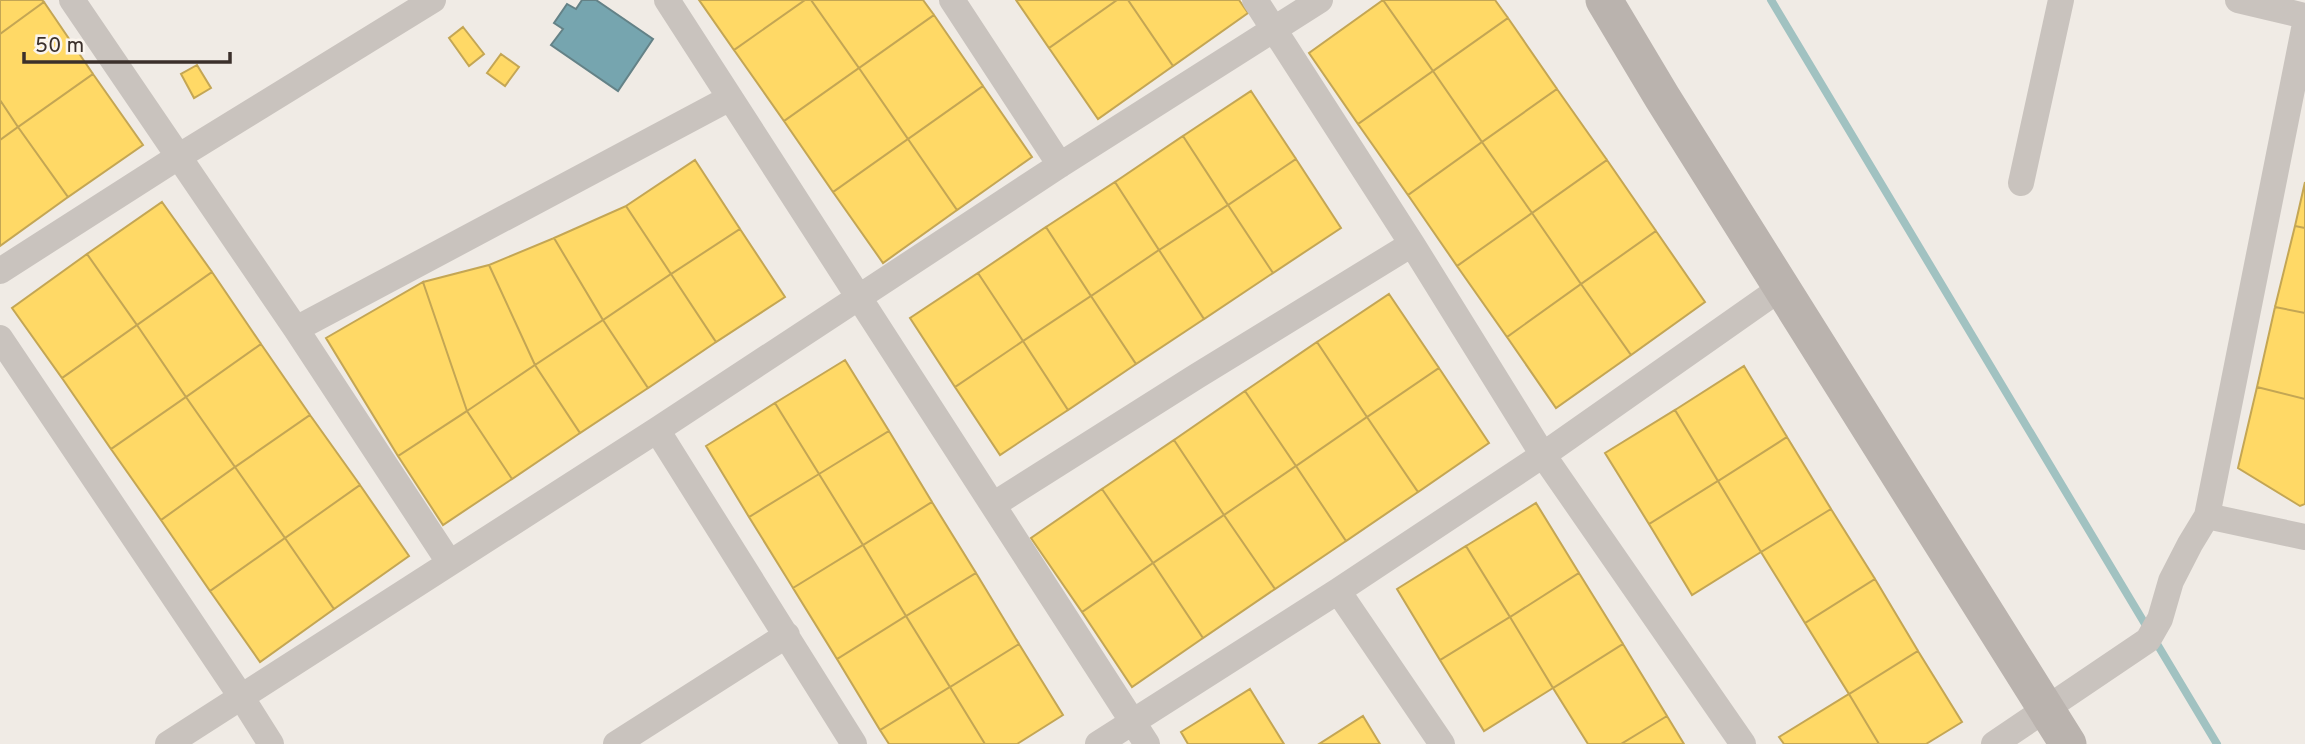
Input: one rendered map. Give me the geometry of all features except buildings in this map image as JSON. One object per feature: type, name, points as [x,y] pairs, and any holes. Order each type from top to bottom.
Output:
[{"type":"main road","points":[[1604,0],[1781,288],[2068,744]]},
{"type":"street","points":[[72,0],[296,329],[449,562]]},
{"type":"street","points":[[0,271],[178,157],[433,0]]},
{"type":"street","points":[[667,0],[1147,744]]},
{"type":"street","points":[[952,0],[1060,165]]},
{"type":"street","points":[[1255,0],[1412,244],[1542,455],[1743,744]]},
{"type":"street","points":[[168,744],[657,430],[1060,165],[1320,0]]},
{"type":"street","points":[[2021,183],[2060,0]]},
{"type":"street","points":[[2238,0],[2305,16]]},
{"type":"street","points":[[1994,744],[2148,640],[2160,619],[2171,581],[2207,516],[2305,24]]},
{"type":"street","points":[[296,329],[730,98]]},
{"type":"street","points":[[993,505],[1412,244]]},
{"type":"street","points":[[1098,744],[1338,591],[1542,455],[1781,288]]},
{"type":"street","points":[[0,338],[271,744]]},
{"type":"street","points":[[657,430],[854,744]]},
{"type":"street","points":[[2207,516],[2305,537]]},
{"type":"street","points":[[1338,591],[1442,744]]},
{"type":"street","points":[[616,744],[787,635]]},
{"type":"waterway","points":[[1771,0],[2217,744]]}]
